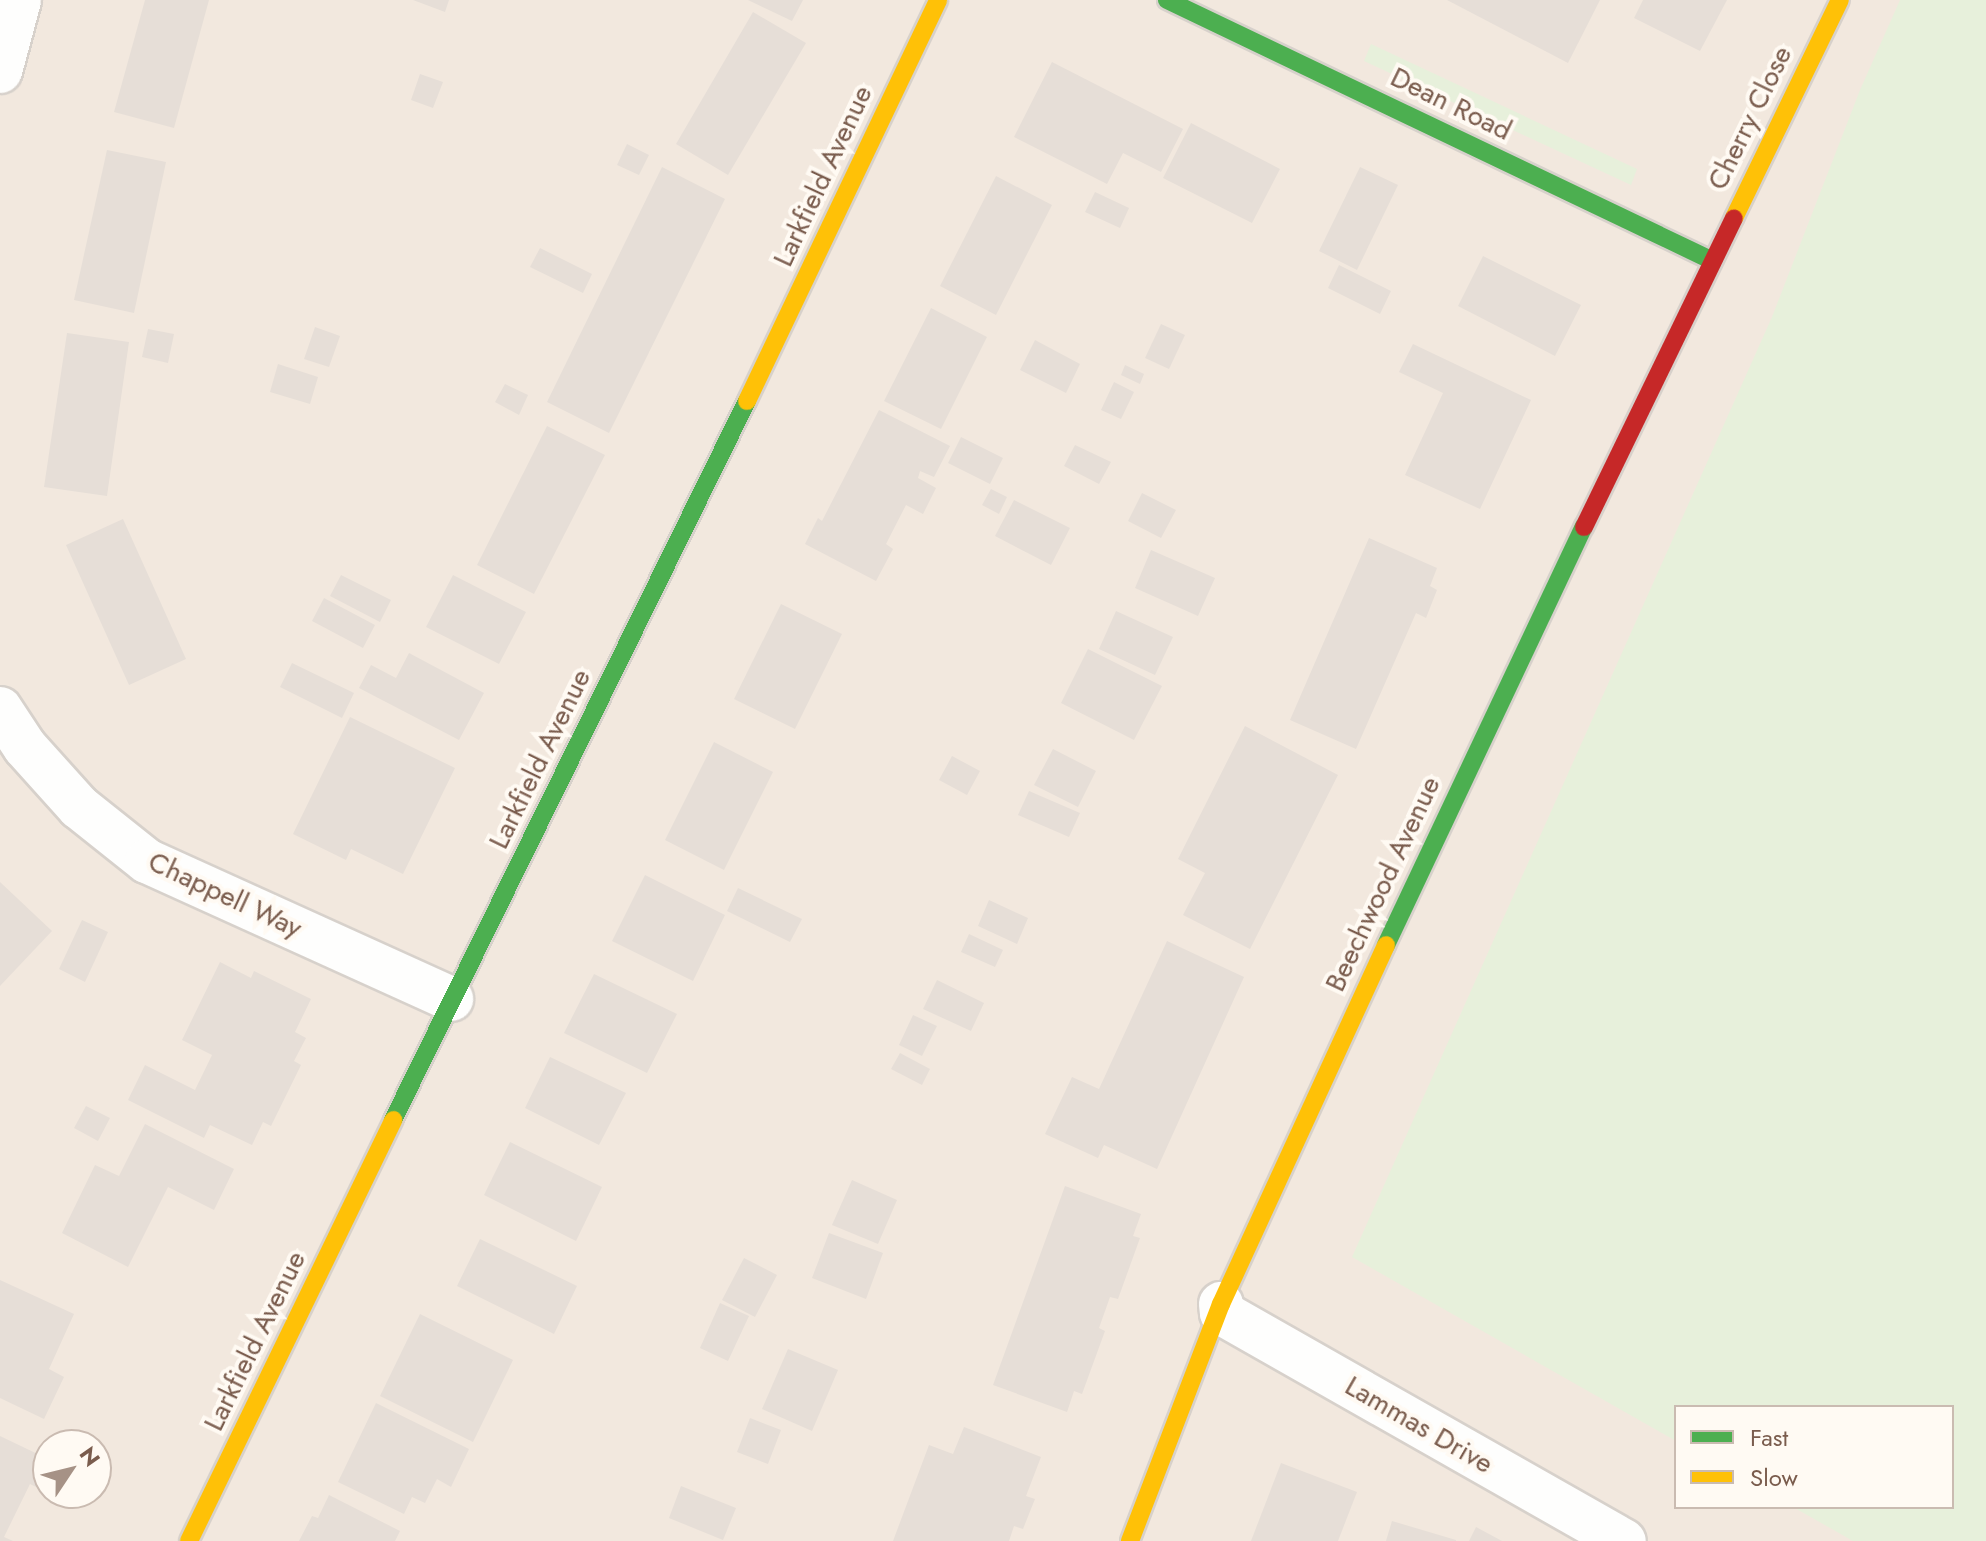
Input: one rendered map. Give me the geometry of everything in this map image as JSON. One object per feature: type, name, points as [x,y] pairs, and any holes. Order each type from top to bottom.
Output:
[{"type":"street","points":[[0,71],[19,0]]},
{"type":"street","name":"Larkfield Avenue","points":[[189,1541],[451,999],[709,481],[938,0]]},
{"type":"street","name":"Dean Road","points":[[1167,0],[1711,260]]},
{"type":"street","name":"Cherry Close","points":[[1711,260],[1840,0]]},
{"type":"street","name":"Beechwood Avenue","points":[[1130,1541],[1221,1304],[1489,722],[1711,260]]},
{"type":"street","name":"Chappell Way","points":[[0,709],[25,747],[79,807],[147,861],[451,999]]},
{"type":"street","name":"Lammas Drive","points":[[1221,1304],[1222,1313],[1624,1541]]},
{"type":"shaded area","points":[[0,0],[1986,0],[1986,1541],[0,1541]]},
{"type":"green space","points":[[1900,0],[1986,0],[1986,1541],[1853,1541],[1797,1509],[1954,1509],[1954,1405],[1674,1405],[1674,1440],[1352,1257],[1772,317],[1860,90]]},
{"type":"green space","points":[[1371,44],[1637,169],[1631,185],[1364,61]]},
{"type":"building","points":[[145,0],[209,0],[174,128],[114,112]]},
{"type":"building","points":[[413,0],[449,0],[445,12]]},
{"type":"building","points":[[748,0],[803,0],[792,21]]},
{"type":"building","points":[[1447,0],[1600,0],[1568,63]]},
{"type":"building","points":[[1643,0],[1727,0],[1700,51],[1634,18]]},
{"type":"building","points":[[753,12],[806,43],[728,175],[676,144]]},
{"type":"building","points":[[1052,62],[1183,129],[1161,172],[1123,153],[1107,184],[1014,137]]},
{"type":"building","points":[[420,74],[443,82],[433,108],[411,100]]},
{"type":"building","points":[[1191,123],[1280,169],[1252,223],[1163,178]]},
{"type":"building","points":[[627,144],[649,155],[639,175],[617,165]]},
{"type":"building","points":[[107,150],[166,162],[134,313],[74,300]]},
{"type":"building","points":[[662,167],[725,199],[609,433],[547,402]]},
{"type":"building","points":[[1360,167],[1398,185],[1357,270],[1319,251]]},
{"type":"building","points":[[996,176],[1052,205],[996,315],[940,286]]},
{"type":"building","points":[[1095,192],[1129,208],[1120,228],[1085,212]]},
{"type":"building","points":[[540,248],[592,274],[583,293],[530,267]]},
{"type":"building","points":[[1483,256],[1581,305],[1555,356],[1458,306]]},
{"type":"building","points":[[1339,265],[1391,291],[1380,314],[1328,288]]},
{"type":"building","points":[[931,308],[987,337],[941,429],[884,401]]},
{"type":"building","points":[[1161,324],[1185,335],[1169,369],[1145,358]]},
{"type":"building","points":[[315,327],[340,336],[329,367],[304,359]]},
{"type":"building","points":[[148,329],[174,334],[168,363],[142,357]]},
{"type":"building","points":[[67,333],[129,342],[107,496],[44,487]]},
{"type":"building","points":[[1035,340],[1080,364],[1066,393],[1020,370]]},
{"type":"building","points":[[1413,344],[1531,400],[1480,509],[1405,475],[1443,393],[1399,372]]},
{"type":"building","points":[[278,364],[318,377],[310,404],[270,392]]},
{"type":"building","points":[[1125,365],[1144,374],[1140,384],[1121,375]]},
{"type":"building","points":[[1114,382],[1134,392],[1121,419],[1101,410]]},
{"type":"building","points":[[505,384],[528,395],[519,415],[495,402]]},
{"type":"building","points":[[879,410],[950,446],[934,477],[920,471],[918,478],[936,488],[923,514],[906,505],[886,544],[893,549],[876,581],[805,544],[818,518],[822,521]]},
{"type":"building","points":[[547,426],[605,455],[534,594],[477,565]]},
{"type":"building","points":[[961,437],[1003,458],[990,484],[948,463]]},
{"type":"building","points":[[1075,445],[1111,462],[1099,484],[1064,466]]},
{"type":"building","points":[[991,489],[1007,497],[999,514],[982,505]]},
{"type":"building","points":[[1142,493],[1176,510],[1161,538],[1128,521]]},
{"type":"building","points":[[1014,500],[1070,528],[1051,565],[995,536]]},
{"type":"building","points":[[123,519],[186,659],[129,685],[66,545]]},
{"type":"building","points":[[1369,538],[1437,568],[1430,586],[1437,590],[1426,618],[1416,613],[1356,749],[1290,720]]},
{"type":"building","points":[[1151,550],[1215,578],[1198,616],[1135,588]]},
{"type":"building","points":[[341,575],[391,600],[380,622],[330,596]]},
{"type":"building","points":[[453,575],[526,612],[499,664],[426,627]]},
{"type":"building","points":[[324,598],[375,625],[363,648],[312,621]]},
{"type":"building","points":[[781,604],[842,634],[795,729],[734,699]]},
{"type":"building","points":[[1116,611],[1173,637],[1155,675],[1099,649]]},
{"type":"building","points":[[1088,649],[1162,686],[1134,740],[1061,703]]},
{"type":"building","points":[[409,653],[484,693],[459,740],[359,688],[371,665],[396,678]]},
{"type":"building","points":[[292,663],[354,693],[342,718],[280,687]]},
{"type":"building","points":[[350,717],[455,768],[403,874],[351,849],[346,860],[293,834]]},
{"type":"building","points":[[1245,726],[1338,775],[1250,949],[1183,915],[1205,873],[1178,859]]},
{"type":"building","points":[[714,742],[773,772],[724,870],[665,840]]},
{"type":"building","points":[[1053,749],[1096,771],[1078,807],[1034,785]]},
{"type":"building","points":[[952,756],[980,771],[967,795],[939,780]]},
{"type":"building","points":[[1029,791],[1080,813],[1069,837],[1018,815]]},
{"type":"building","points":[[645,875],[725,915],[693,981],[612,941]]},
{"type":"building","points":[[0,882],[52,931],[0,986]]},
{"type":"building","points":[[738,888],[802,919],[790,942],[727,911]]},
{"type":"building","points":[[989,900],[1028,918],[1017,944],[978,926]]},
{"type":"building","points":[[82,920],[108,932],[85,982],[59,969]]},
{"type":"building","points":[[969,934],[1003,950],[995,967],[961,952]]},
{"type":"building","points":[[1167,941],[1244,977],[1157,1169],[1104,1145],[1098,1158],[1045,1134],[1072,1077],[1099,1089]]},
{"type":"building","points":[[220,962],[251,978],[254,971],[311,999],[295,1032],[306,1038],[294,1061],[301,1065],[271,1126],[263,1122],[252,1145],[210,1125],[204,1138],[128,1100],[145,1065],[195,1090],[212,1055],[182,1040]]},
{"type":"building","points":[[594,974],[677,1014],[647,1073],[564,1033]]},
{"type":"building","points":[[937,980],[984,1003],[971,1031],[923,1009]]},
{"type":"building","points":[[913,1015],[937,1026],[922,1056],[899,1045]]},
{"type":"building","points":[[900,1053],[930,1069],[922,1085],[891,1069]]},
{"type":"building","points":[[550,1057],[626,1093],[599,1145],[525,1108]]},
{"type":"building","points":[[86,1106],[110,1118],[98,1141],[74,1128]]},
{"type":"building","points":[[145,1124],[234,1169],[214,1210],[168,1187],[128,1267],[62,1233],[95,1165],[119,1176]]},
{"type":"building","points":[[510,1142],[602,1187],[576,1241],[484,1195]]},
{"type":"building","points":[[852,1180],[897,1200],[878,1244],[832,1225]]},
{"type":"building","points":[[1065,1186],[1141,1214],[1133,1236],[1140,1238],[1118,1299],[1110,1297],[1099,1328],[1105,1331],[1082,1394],[1074,1391],[1067,1412],[993,1385]]},
{"type":"building","points":[[829,1233],[883,1253],[866,1299],[812,1278]]},
{"type":"building","points":[[480,1239],[577,1286],[554,1334],[457,1286]]},
{"type":"building","points":[[744,1258],[777,1275],[755,1317],[722,1300]]},
{"type":"building","points":[[0,1280],[74,1314],[49,1369],[64,1377],[44,1419],[0,1398]]},
{"type":"building","points":[[720,1303],[749,1316],[728,1361],[700,1348]]},
{"type":"building","points":[[420,1314],[513,1360],[473,1442],[380,1396]]},
{"type":"building","points":[[788,1349],[838,1370],[812,1431],[762,1409]]},
{"type":"building","points":[[376,1403],[469,1449],[451,1487],[437,1479],[425,1503],[412,1497],[404,1514],[338,1482]]},
{"type":"building","points":[[750,1418],[781,1430],[768,1464],[737,1452]]},
{"type":"building","points":[[964,1427],[1041,1457],[1026,1496],[1035,1499],[1023,1529],[1014,1526],[1009,1541],[893,1541],[929,1445],[953,1454]]},
{"type":"building","points":[[0,1436],[32,1451],[32,1485],[4,1537],[13,1541],[0,1541]]},
{"type":"building","points":[[1281,1463],[1357,1492],[1338,1541],[1251,1541]]},
{"type":"building","points":[[681,1486],[736,1508],[723,1540],[669,1518]]},
{"type":"building","points":[[329,1495],[400,1531],[395,1541],[299,1541],[312,1516],[318,1518]]},
{"type":"building","points":[[1392,1521],[1456,1540],[1456,1541],[1386,1541]]},
{"type":"building","points":[[1476,1527],[1502,1541],[1469,1541]]},
{"type":"traffic: fast","points":[[1167,0],[1711,260]]},
{"type":"traffic: fast","points":[[393,1120],[747,401]]},
{"type":"traffic: fast","points":[[1386,945],[1584,527]]},
{"type":"traffic: slow","points":[[747,401],[938,0]]},
{"type":"traffic: slow","points":[[1734,218],[1840,0]]},
{"type":"traffic: slow","points":[[1130,1541],[1221,1304],[1386,945]]},
{"type":"traffic: slow","points":[[189,1541],[393,1120]]},
{"type":"traffic: jam","points":[[1584,527],[1734,218]]}]
